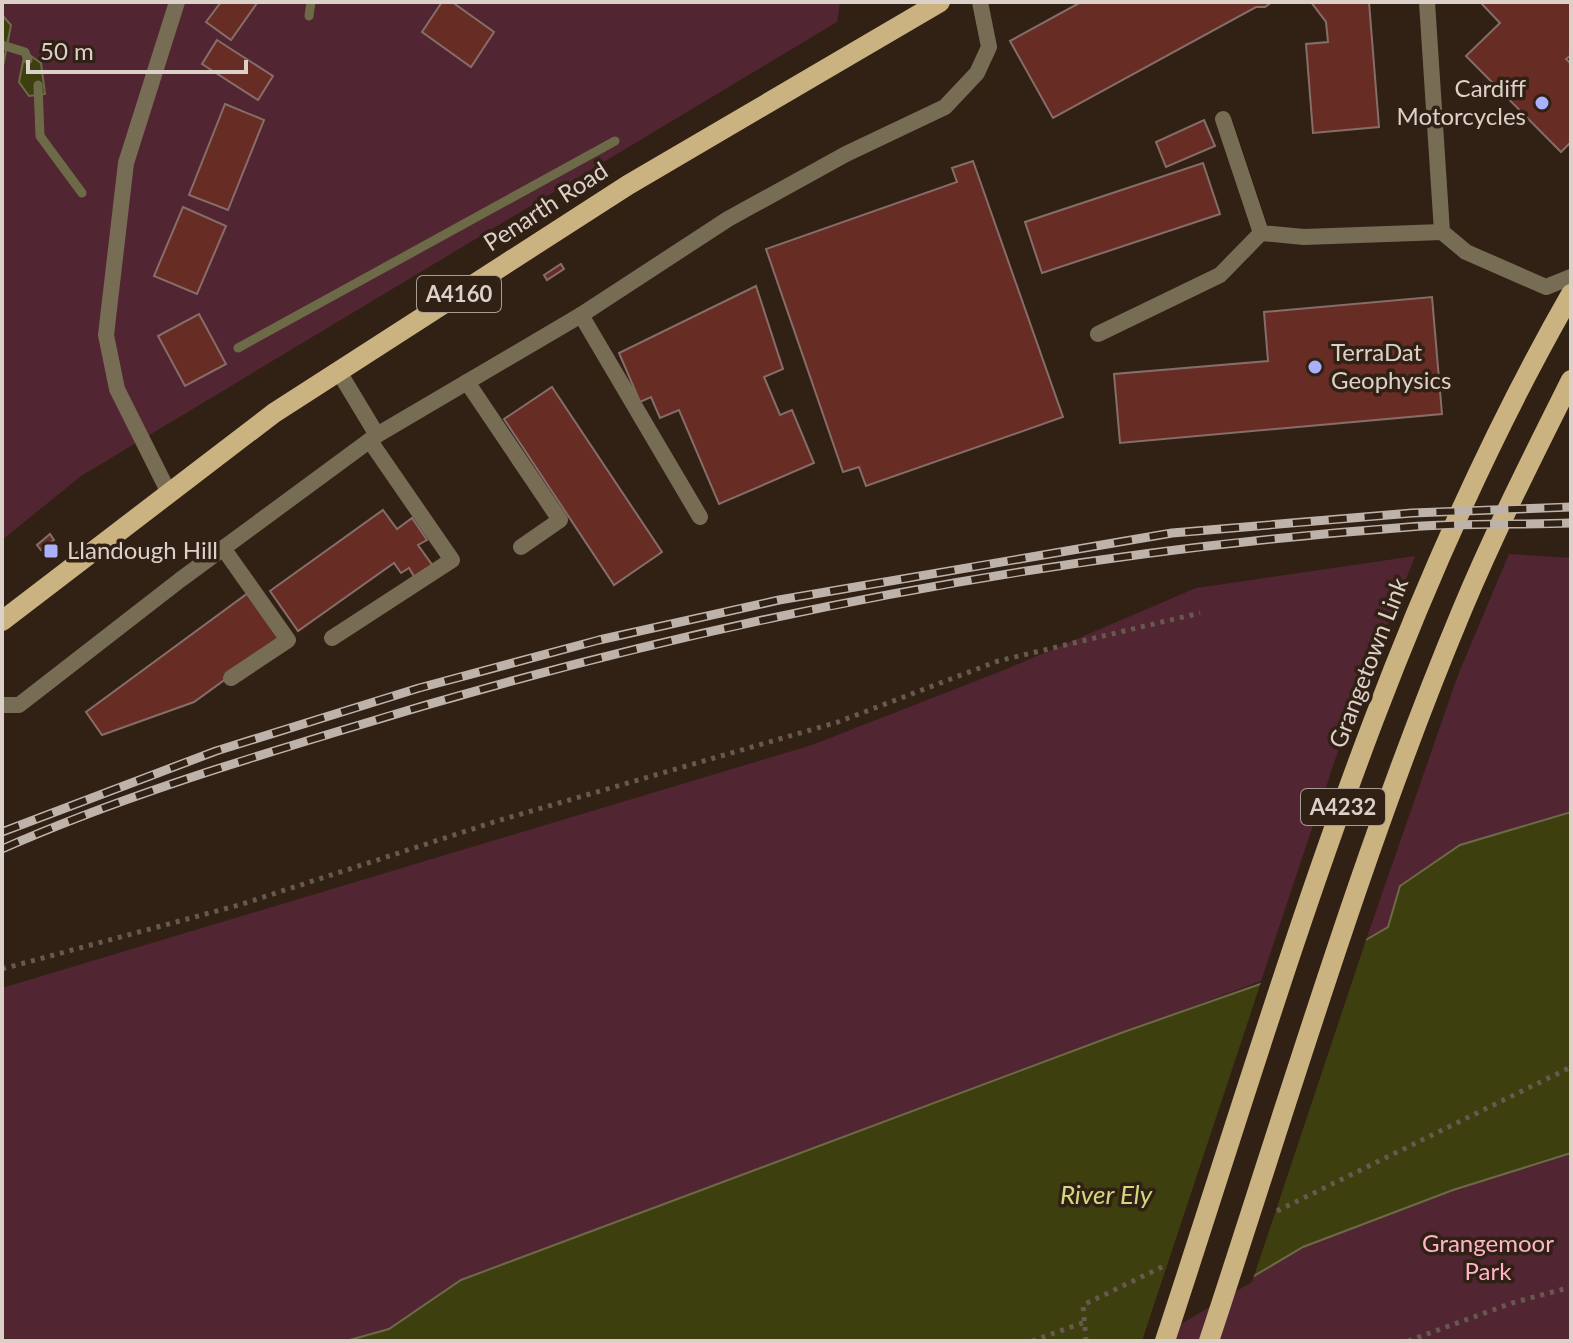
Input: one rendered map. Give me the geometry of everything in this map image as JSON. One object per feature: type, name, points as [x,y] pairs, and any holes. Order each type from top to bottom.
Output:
[{"type":"main road","name":"Penarth Road","points":[[2,621],[274,413],[628,185],[940,2]]},
{"type":"main road","name":"Grangetown Link","points":[[1165,1341],[1353,776],[1406,636],[1483,458],[1571,294]]},
{"type":"main road","name":"A4232","points":[[1209,1341],[1366,869],[1434,679],[1491,543],[1571,380]]},
{"type":"street","points":[[169,493],[117,389],[106,335],[126,163],[177,2]]},
{"type":"street","points":[[2,705],[19,705],[223,548],[373,438],[581,315],[728,219],[846,154],[945,107],[977,73],[989,47],[980,2]]},
{"type":"street","points":[[1427,2],[1442,232]]},
{"type":"street","points":[[1223,119],[1261,233]]},
{"type":"street","points":[[1261,233],[1304,237],[1442,232],[1466,252],[1546,287],[1571,277]]},
{"type":"street","points":[[1098,334],[1220,275],[1261,233]]},
{"type":"street","points":[[581,315],[700,517]]},
{"type":"street","points":[[332,638],[452,560],[373,438],[339,372]]},
{"type":"street","points":[[467,382],[560,520],[521,547]]},
{"type":"street","points":[[223,548],[288,640],[231,678]]},
{"type":"path","points":[[2,969],[239,905],[497,821],[838,722],[998,661],[1200,613]]},
{"type":"path","points":[[1270,1215],[1571,1067]]},
{"type":"path","points":[[1086,1341],[1083,1305],[1170,1264]]},
{"type":"path","points":[[1408,1341],[1512,1303],[1571,1287]]},
{"type":"path","points":[[1032,1341],[1085,1322]]},
{"type":"green space","points":[[2,2],[840,2],[837,22],[81,476],[2,540]]},
{"type":"green space","points":[[1509,554],[1571,558],[1571,812],[1400,886],[1388,927],[1367,937],[1458,675]]},
{"type":"green space","points":[[1415,556],[1337,754],[1261,981],[461,1280],[389,1329],[346,1341],[2,1341],[2,988],[812,745],[1004,670],[1196,588]]},
{"type":"green space","name":"Grangemoor Park","points":[[1571,1142],[1571,1341],[1140,1341],[1268,1258]]},
{"type":"water","points":[[2,15],[11,25],[2,71]]},
{"type":"water","points":[[25,52],[41,63],[45,94],[29,96],[19,82]]},
{"type":"water","name":"River Ely","points":[[1571,812],[1571,1153],[1453,1190],[1303,1247],[1144,1341],[346,1341],[389,1329],[461,1280],[1121,1033],[1334,958],[1388,927],[1400,886],[1460,845]]},
{"type":"pier","points":[[1368,934],[1252,1282],[1152,1341],[1142,1341],[1262,979],[1333,954]]},
{"type":"building","points":[[221,2],[257,3],[231,40],[206,22]]},
{"type":"building","points":[[442,2],[452,2],[494,32],[471,67],[422,32]]},
{"type":"building","points":[[1081,2],[1272,2],[1265,7],[1256,7],[1053,118],[1010,41]]},
{"type":"building","points":[[1311,2],[1369,2],[1379,127],[1313,133],[1306,44],[1328,42],[1326,22]]},
{"type":"building","name":"Cardiff Motorcycles","points":[[1480,2],[1571,2],[1571,55],[1566,59],[1571,64],[1571,142],[1561,152],[1466,56],[1500,23]]},
{"type":"building","points":[[217,40],[273,76],[258,100],[202,64]]},
{"type":"building","points":[[225,104],[264,120],[228,210],[189,195]]},
{"type":"building","points":[[1204,120],[1215,146],[1166,167],[1156,142]]},
{"type":"building","points":[[973,161],[1063,417],[866,486],[859,467],[843,472],[766,249],[957,182],[952,168]]},
{"type":"building","points":[[1203,163],[1220,214],[1042,273],[1025,222]]},
{"type":"building","points":[[183,207],[226,226],[197,294],[154,276]]},
{"type":"building","points":[[561,264],[564,269],[547,280],[544,275]]},
{"type":"building","points":[[756,286],[783,369],[764,377],[780,415],[792,410],[814,463],[719,504],[679,410],[660,418],[651,397],[640,402],[619,353]]},
{"type":"building","name":"TerraDat Geophysics","points":[[1432,297],[1442,414],[1120,443],[1114,374],[1268,361],[1264,312]]},
{"type":"building","points":[[199,314],[226,364],[185,386],[158,336]]},
{"type":"building","points":[[552,387],[662,552],[614,585],[504,419]]},
{"type":"building","points":[[383,510],[397,529],[412,518],[427,540],[418,545],[433,566],[415,578],[409,568],[401,573],[394,563],[298,631],[270,591]]},
{"type":"building","points":[[50,534],[54,540],[41,550],[37,545]]},
{"type":"building","points":[[248,593],[281,639],[194,702],[102,735],[86,712]]},
{"type":"waterway","points":[[309,16],[311,2]]},
{"type":"waterway","points":[[2,45],[25,52],[28,60]]},
{"type":"waterway","points":[[38,85],[40,136],[82,193]]},
{"type":"waterway","points":[[238,348],[615,141]]},
{"type":"railway","points":[[2,832],[216,751],[419,688],[599,640],[779,600],[1172,533],[1412,513],[1571,507]]},
{"type":"railway","points":[[2,849],[129,799],[302,742],[476,691],[739,625],[1006,574],[1140,555],[1409,527],[1571,523]]},
{"type":"place","name":"Cardiff Motorcycles","points":[[1542,103]]},
{"type":"place","name":"TerraDat Geophysics","points":[[1315,367]]},
{"type":"place","name":"Llandough Hill","points":[[51,551]]}]
